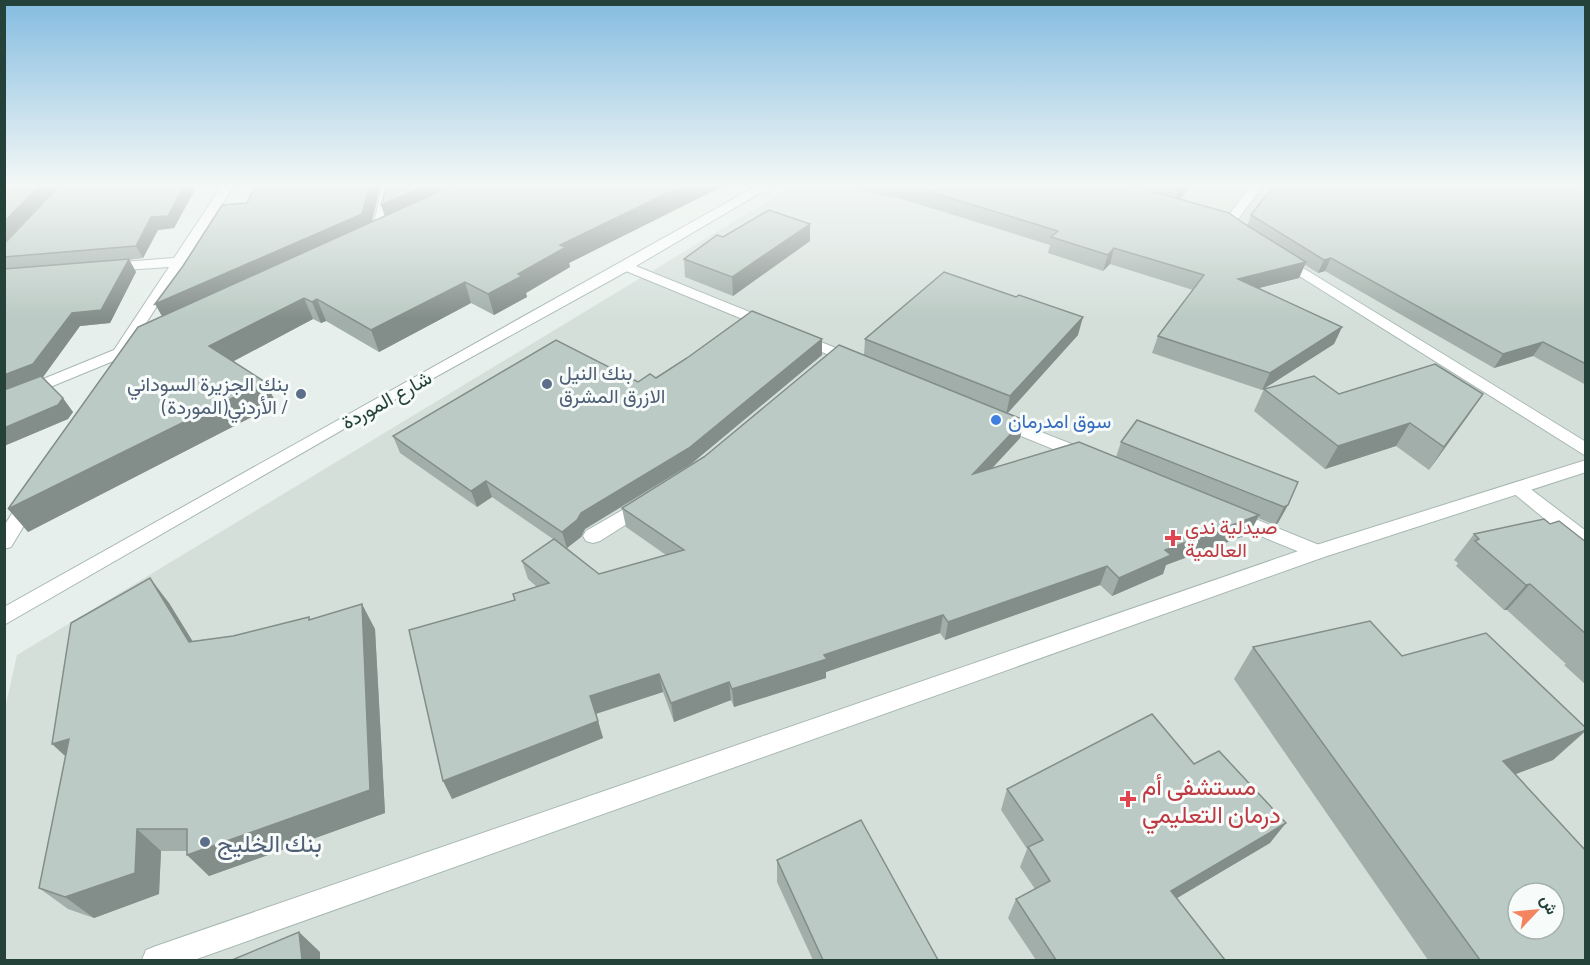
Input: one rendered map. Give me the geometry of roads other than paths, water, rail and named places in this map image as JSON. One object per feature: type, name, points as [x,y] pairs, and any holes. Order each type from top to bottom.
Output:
[{"type":"street","points":[[107,374],[201,229]]},
{"type":"street","points":[[377,236],[379,229]]},
{"type":"street","name":"شارع الموردة","points":[[4,617],[395,393],[690,229]]},
{"type":"street","points":[[1235,229],[1252,240]]},
{"type":"street","points":[[1273,253],[1586,450]]},
{"type":"street","points":[[98,268],[180,262]]},
{"type":"street","points":[[626,266],[870,367]]},
{"type":"street","points":[[4,401],[151,340]]},
{"type":"street","points":[[820,368],[837,353]]},
{"type":"street","points":[[990,416],[1099,462]]},
{"type":"street","points":[[156,960],[1317,552],[1586,466]]},
{"type":"street","points":[[4,542],[41,483]]},
{"type":"street","points":[[1518,488],[1586,542]]},
{"type":"street","points":[[593,536],[660,494]]},
{"type":"street","points":[[1219,512],[1317,552]]},
{"type":"place","name":"بنك النيل الازرق المشرق","points":[[547,384]]},
{"type":"place","name":"بنك الجزيرة السوداني الأردني(الموردة) /","points":[[301,394]]},
{"type":"place","name":"سوق امدرمان","points":[[996,420]]},
{"type":"place","name":"صيدلية ندي العالمية","points":[[1173,538]]},
{"type":"place","name":"مستشفى أم درمان التعليمي","points":[[1128,799]]},
{"type":"place","name":"بنك الخليج","points":[[205,842]]}]
